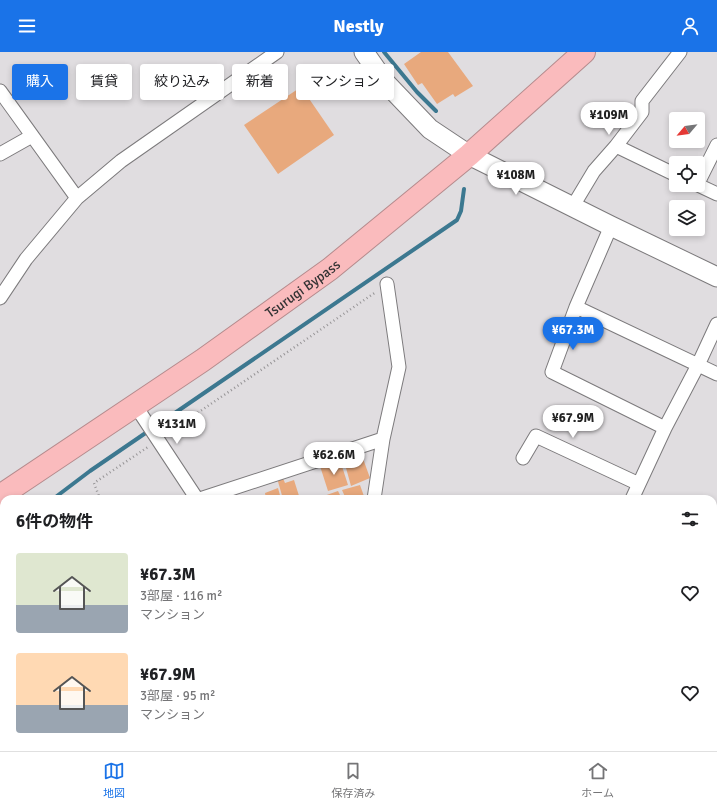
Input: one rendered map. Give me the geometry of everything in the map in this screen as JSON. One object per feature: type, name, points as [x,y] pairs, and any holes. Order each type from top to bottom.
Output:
[{"type":"highway","name":"Tsurugi Bypass","points":[[1,495],[203,360],[330,269],[469,155],[584,52]]},
{"type":"street","points":[[0,298],[26,259],[77,198],[121,161],[277,52]]},
{"type":"street","points":[[364,52],[385,82],[430,129],[469,155],[717,277]]},
{"type":"street","points":[[573,206],[594,171],[616,146],[642,112],[642,101],[680,52]]},
{"type":"street","points":[[0,91],[77,198]]},
{"type":"street","points":[[0,154],[32,136]]},
{"type":"street","points":[[705,170],[717,145]]},
{"type":"street","points":[[616,146],[669,172]]},
{"type":"street","points":[[705,188],[717,194]]},
{"type":"street","points":[[611,226],[576,307],[552,372],[665,428]]},
{"type":"street","points":[[375,495],[382,438],[399,367],[387,284]]},
{"type":"street","points":[[576,307],[717,374]]},
{"type":"street","points":[[634,495],[665,428],[698,365],[717,324]]},
{"type":"street","points":[[135,405],[194,495]]},
{"type":"street","points":[[523,458],[536,436],[639,484]]},
{"type":"street","points":[[212,495],[382,438]]},
{"type":"path","points":[[166,434],[387,284]]},
{"type":"path","points":[[98,495],[94,483],[153,443]]},
{"type":"building","points":[[421,52],[448,52],[473,86],[455,97],[453,94],[437,104],[422,83],[418,85],[404,64]]},
{"type":"building","points":[[296,90],[296,100],[310,100],[334,135],[278,174],[244,125],[282,100],[288,100],[288,96]]},
{"type":"building","points":[[361,453],[370,478],[351,486],[343,457]]},
{"type":"building","points":[[340,460],[348,485],[328,491],[320,466]]},
{"type":"building","points":[[282,476],[285,483],[294,480],[299,495],[282,495],[277,478]]},
{"type":"building","points":[[360,485],[364,495],[344,495],[342,490]]},
{"type":"building","points":[[278,488],[280,495],[265,495],[265,493]]},
{"type":"building","points":[[338,491],[340,495],[327,495]]},
{"type":"waterway","points":[[384,52],[417,92],[436,111]]},
{"type":"waterway","points":[[58,495],[90,471],[457,220],[461,211],[464,189]]}]
